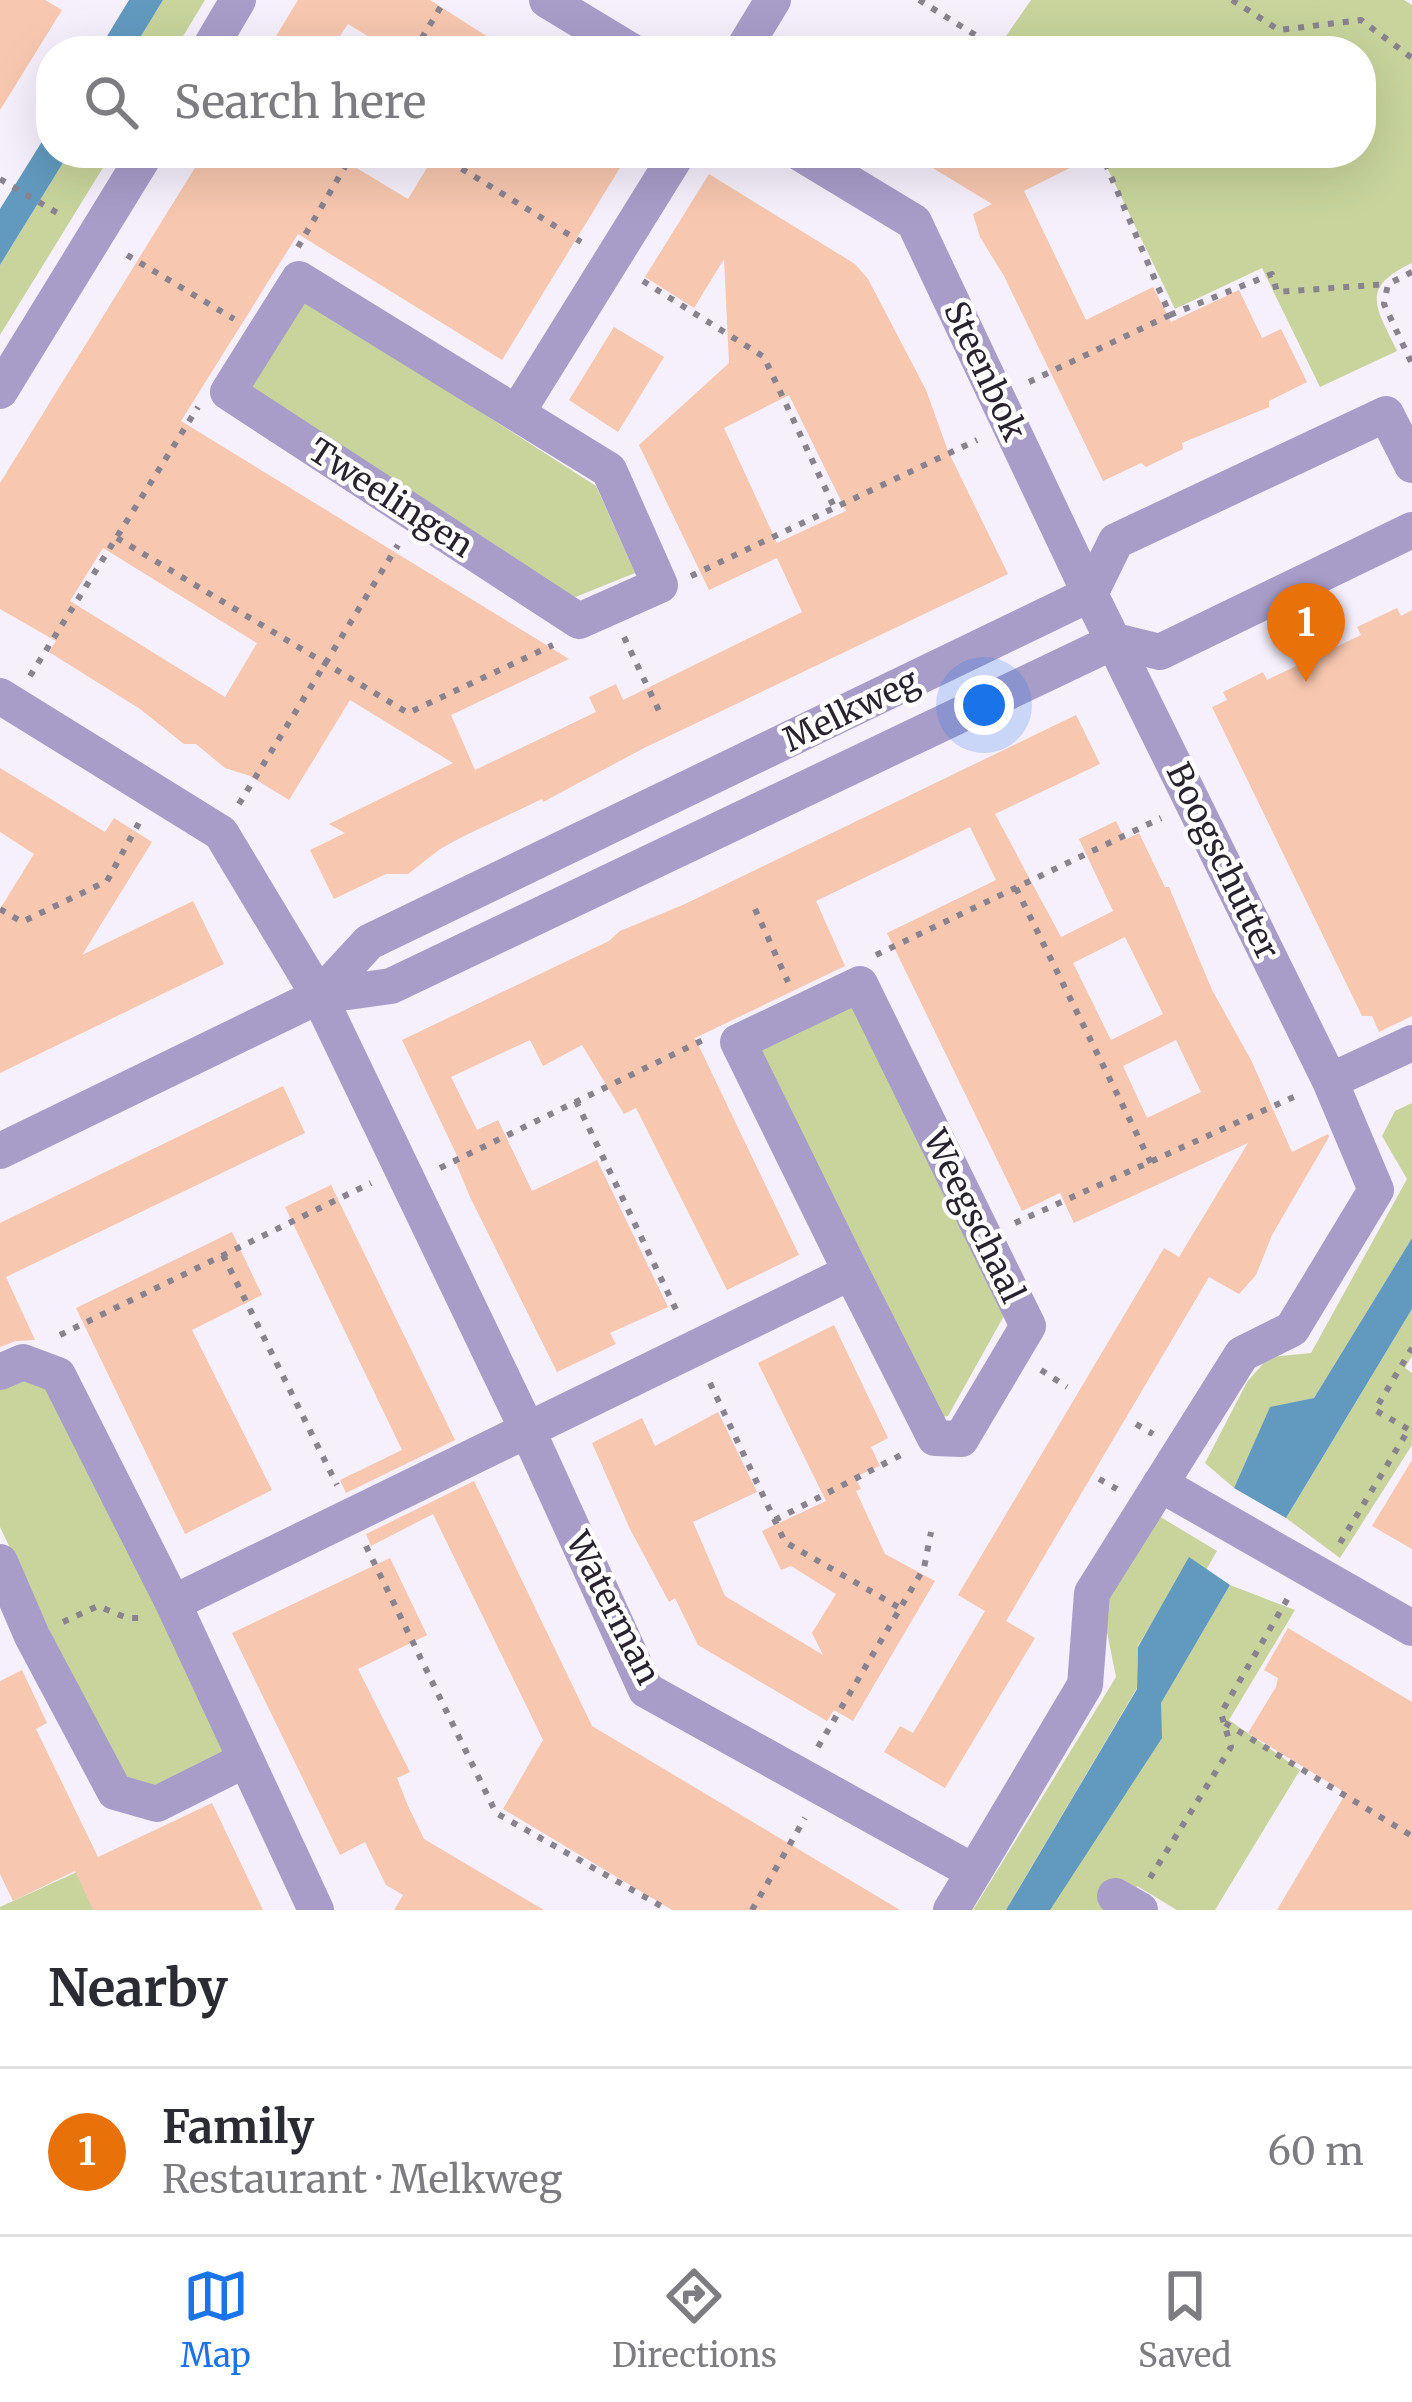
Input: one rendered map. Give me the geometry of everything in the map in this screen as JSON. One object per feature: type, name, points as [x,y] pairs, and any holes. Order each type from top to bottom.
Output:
[{"type":"street","points":[[217,36],[238,0]]},
{"type":"street","points":[[547,0],[606,36]]},
{"type":"street","points":[[751,36],[773,0]]},
{"type":"street","points":[[0,391],[137,168]]},
{"type":"street","points":[[518,411],[668,168]]},
{"type":"street","name":"Steenbok","points":[[825,168],[914,222],[1115,641]]},
{"type":"street","points":[[228,392],[299,279],[518,411],[609,470],[661,585],[594,614]]},
{"type":"street","name":"Tweelingen","points":[[228,392],[417,515],[594,614]]},
{"type":"street","points":[[1090,594],[1116,541],[1386,414],[1412,465]]},
{"type":"street","points":[[1115,641],[1160,652],[1412,530]]},
{"type":"street","name":"Melkweg","points":[[319,996],[370,942],[1090,594]]},
{"type":"street","name":"Melkweg","points":[[0,1151],[319,996],[392,986],[1115,641]]},
{"type":"street","name":"Boogschutter","points":[[1115,641],[1330,1081],[1376,1190],[1292,1329],[1242,1354],[1160,1484]]},
{"type":"street","points":[[6,700],[221,833]]},
{"type":"street","name":"Waterman","points":[[221,833],[319,996],[646,1690],[974,1872]]},
{"type":"street","points":[[860,984],[738,1042],[934,1438]]},
{"type":"street","name":"Weegschaal","points":[[860,984],[1028,1326],[961,1439],[934,1438]]},
{"type":"street","points":[[1330,1081],[1412,1042]]},
{"type":"street","points":[[173,1603],[851,1272]]},
{"type":"street","points":[[0,1372],[23,1362],[58,1375],[173,1603],[316,1910]]},
{"type":"street","points":[[951,1910],[1085,1685],[1092,1593],[1160,1484],[1412,1628]]},
{"type":"street","points":[[0,1562],[32,1636],[115,1792],[157,1804],[245,1760]]},
{"type":"path","points":[[423,36],[445,0]]},
{"type":"path","points":[[919,0],[976,36]]},
{"type":"path","points":[[1232,0],[1280,30],[1361,20],[1412,58]]},
{"type":"path","points":[[299,279],[295,250],[344,168]]},
{"type":"path","points":[[460,168],[764,357],[834,507]]},
{"type":"path","points":[[1107,168],[1170,316]]},
{"type":"path","points":[[2,180],[47,207]]},
{"type":"path","points":[[96,237],[262,336]]},
{"type":"path","points":[[661,585],[669,587],[834,507],[1170,316],[1272,274],[1277,292],[1388,284],[1412,272]]},
{"type":"path","points":[[1388,284],[1384,304],[1412,364]]},
{"type":"path","points":[[6,700],[117,538],[206,395],[228,392]]},
{"type":"path","points":[[221,833],[417,515]]},
{"type":"path","points":[[117,538],[408,713],[581,632],[594,614],[661,713]]},
{"type":"path","points":[[0,909],[22,922],[106,880],[156,792]]},
{"type":"path","points":[[860,984],[871,958],[1194,802]]},
{"type":"path","points":[[1016,888],[1150,1163]]},
{"type":"path","points":[[755,909],[801,1010]]},
{"type":"path","points":[[40,1368],[53,1339],[223,1256],[713,1035],[738,1042]]},
{"type":"path","points":[[984,1237],[1330,1081]]},
{"type":"path","points":[[223,1256],[496,1813],[668,1910]]},
{"type":"path","points":[[1127,1903],[1149,1879],[1231,1747],[1221,1713],[1306,1568],[1331,1557],[1410,1431],[1375,1410],[1412,1348]]},
{"type":"path","points":[[775,1520],[934,1438]]},
{"type":"path","points":[[752,1910],[812,1782],[924,1568],[932,1532]]},
{"type":"path","points":[[32,1636],[98,1606],[136,1619],[173,1603]]},
{"type":"path","points":[[1224,1722],[1412,1836]]},
{"type":"green space","points":[[163,0],[205,0],[183,36],[141,36]]},
{"type":"green space","points":[[1031,0],[1404,0],[1412,5],[1412,263],[1384,281],[1377,300],[1397,351],[1320,387],[1262,268],[1175,309],[1107,168],[1376,168],[1376,36],[1006,36]]},
{"type":"green space","points":[[60,168],[103,168],[0,335],[0,265]]},
{"type":"green space","points":[[305,299],[596,486],[635,573],[573,598],[250,387]]},
{"type":"green space","points":[[855,1004],[1005,1314],[948,1416],[938,1417],[761,1049]]},
{"type":"green space","points":[[1412,1103],[1412,1238],[1314,1398],[1270,1408],[1234,1488],[1205,1463],[1247,1382],[1269,1357],[1311,1353],[1407,1179],[1382,1136],[1395,1111]]},
{"type":"green space","points":[[1412,1309],[1412,1356],[1405,1368],[1412,1373],[1412,1445],[1340,1558],[1286,1518]]},
{"type":"green space","points":[[24,1376],[52,1389],[235,1752],[155,1787],[120,1779],[0,1527],[0,1387]]},
{"type":"green space","points":[[1154,1513],[1217,1551],[1206,1570],[1190,1558],[1138,1646],[1137,1688],[1006,1910],[973,1910],[1116,1677],[1101,1602]]},
{"type":"green space","points":[[1230,1585],[1295,1610],[1229,1720],[1300,1770],[1215,1910],[1177,1910],[1137,1886],[1121,1910],[1038,1910]]},
{"type":"green space","points":[[77,1872],[95,1910],[0,1910],[0,1907]]},
{"type":"water","points":[[129,0],[163,0],[141,36],[107,36]]},
{"type":"water","points":[[36,151],[36,168],[60,168],[0,265],[0,209]]},
{"type":"water","points":[[1412,1238],[1412,1309],[1286,1518],[1234,1488],[1270,1407],[1314,1398]]},
{"type":"water","points":[[1189,1557],[1230,1585],[1161,1703],[1162,1738],[1050,1910],[1006,1910],[1137,1689],[1138,1647]]},
{"type":"building","points":[[0,0],[45,0],[62,10],[46,36],[36,36],[36,52],[0,110]]},
{"type":"building","points":[[298,0],[430,0],[486,36],[368,36],[348,24],[340,36],[276,36]]},
{"type":"building","points":[[195,168],[357,168],[408,199],[427,168],[620,168],[502,360],[298,234],[181,421],[569,659],[451,715],[475,770],[596,712],[589,697],[616,684],[623,700],[802,612],[777,558],[709,590],[639,445],[729,363],[724,259],[694,308],[645,277],[709,174],[855,264],[868,279],[926,390],[948,451],[1008,574],[644,748],[543,802],[464,836],[408,874],[386,874],[334,899],[310,850],[345,833],[329,824],[453,763],[350,700],[289,800],[250,776],[225,768],[196,744],[184,744],[140,709],[49,652],[56,641],[0,609],[0,483]],"holes":[[[789,395],[846,511],[777,543],[724,428]],[[103,548],[257,643],[225,697],[70,601]]]},
{"type":"building","points":[[933,168],[1070,168],[1024,191],[1086,320],[1153,287],[1171,322],[1239,290],[1262,338],[1281,329],[1307,382],[1269,401],[1269,407],[1182,443],[1183,449],[1146,467],[1141,463],[1103,481],[1004,276],[980,237],[973,214],[992,204]]},
{"type":"building","points":[[614,327],[664,357],[618,432],[569,400]]},
{"type":"building","points":[[1397,608],[1401,616],[1412,610],[1412,1016],[1379,1032],[1372,1016],[1362,1016],[1212,707],[1227,700],[1223,692],[1263,672],[1267,680],[1361,635],[1357,627]]},
{"type":"building","points":[[1076,715],[1100,764],[995,814],[1061,937],[1113,911],[1079,839],[1116,821],[1125,840],[1139,833],[1169,887],[1212,990],[1251,1060],[1292,1152],[1329,1137],[1272,1235],[1256,1275],[1239,1294],[1209,1277],[1006,1621],[1035,1638],[945,1788],[884,1752],[900,1726],[913,1733],[985,1611],[958,1595],[1164,1248],[1179,1257],[1248,1143],[1074,1223],[1060,1193],[1022,1211],[887,933],[996,880],[970,827],[816,901],[845,966],[695,1038],[799,1255],[727,1290],[636,1108],[624,1114],[582,1045],[543,1066],[530,1040],[451,1077],[477,1130],[498,1120],[532,1191],[597,1160],[668,1307],[610,1333],[616,1344],[557,1372],[470,1197],[456,1163],[460,1162],[402,1040],[609,941],[620,931]],"holes":[[[1125,937],[1163,1014],[1111,1040],[1073,963]],[[1176,1040],[1201,1092],[1147,1118],[1123,1066]]]},
{"type":"building","points":[[0,768],[105,832],[114,818],[152,842],[82,955],[193,901],[224,964],[0,1073],[0,909],[34,854],[0,832]]},
{"type":"building","points":[[283,1086],[305,1133],[6,1277],[35,1340],[0,1347],[0,1223]]},
{"type":"building","points":[[331,1185],[455,1440],[346,1493],[340,1480],[402,1450],[285,1207]]},
{"type":"building","points":[[232,1232],[262,1295],[192,1330],[272,1490],[185,1534],[76,1308]]},
{"type":"building","points":[[834,1325],[888,1438],[871,1447],[880,1466],[855,1477],[861,1489],[856,1491],[885,1554],[935,1581],[853,1721],[834,1710],[827,1721],[698,1645],[675,1598],[669,1602],[630,1529],[592,1443],[642,1418],[655,1446],[718,1412],[757,1492],[693,1522],[725,1596],[823,1655],[812,1633],[836,1594],[791,1566],[781,1570],[762,1531],[826,1501],[758,1363]]},
{"type":"building","points":[[1412,1460],[1412,1549],[1372,1526]]},
{"type":"building","points":[[474,1481],[592,1726],[900,1910],[672,1910],[503,1809],[543,1740],[433,1514],[371,1546],[366,1534]]},
{"type":"building","points":[[390,1558],[427,1635],[358,1669],[410,1772],[397,1778],[408,1806],[424,1839],[544,1910],[394,1910],[403,1895],[386,1885],[365,1842],[340,1855],[232,1633]]},
{"type":"building","points":[[1288,1628],[1412,1702],[1412,1910],[1277,1910],[1346,1793],[1248,1733],[1276,1687],[1278,1678],[1264,1670]]},
{"type":"building","points":[[22,1670],[47,1723],[36,1729],[98,1857],[212,1803],[263,1910],[93,1910],[75,1871],[13,1901],[0,1874],[0,1681]]},
{"type":"place","name":"Family","points":[[1306,682]]}]
